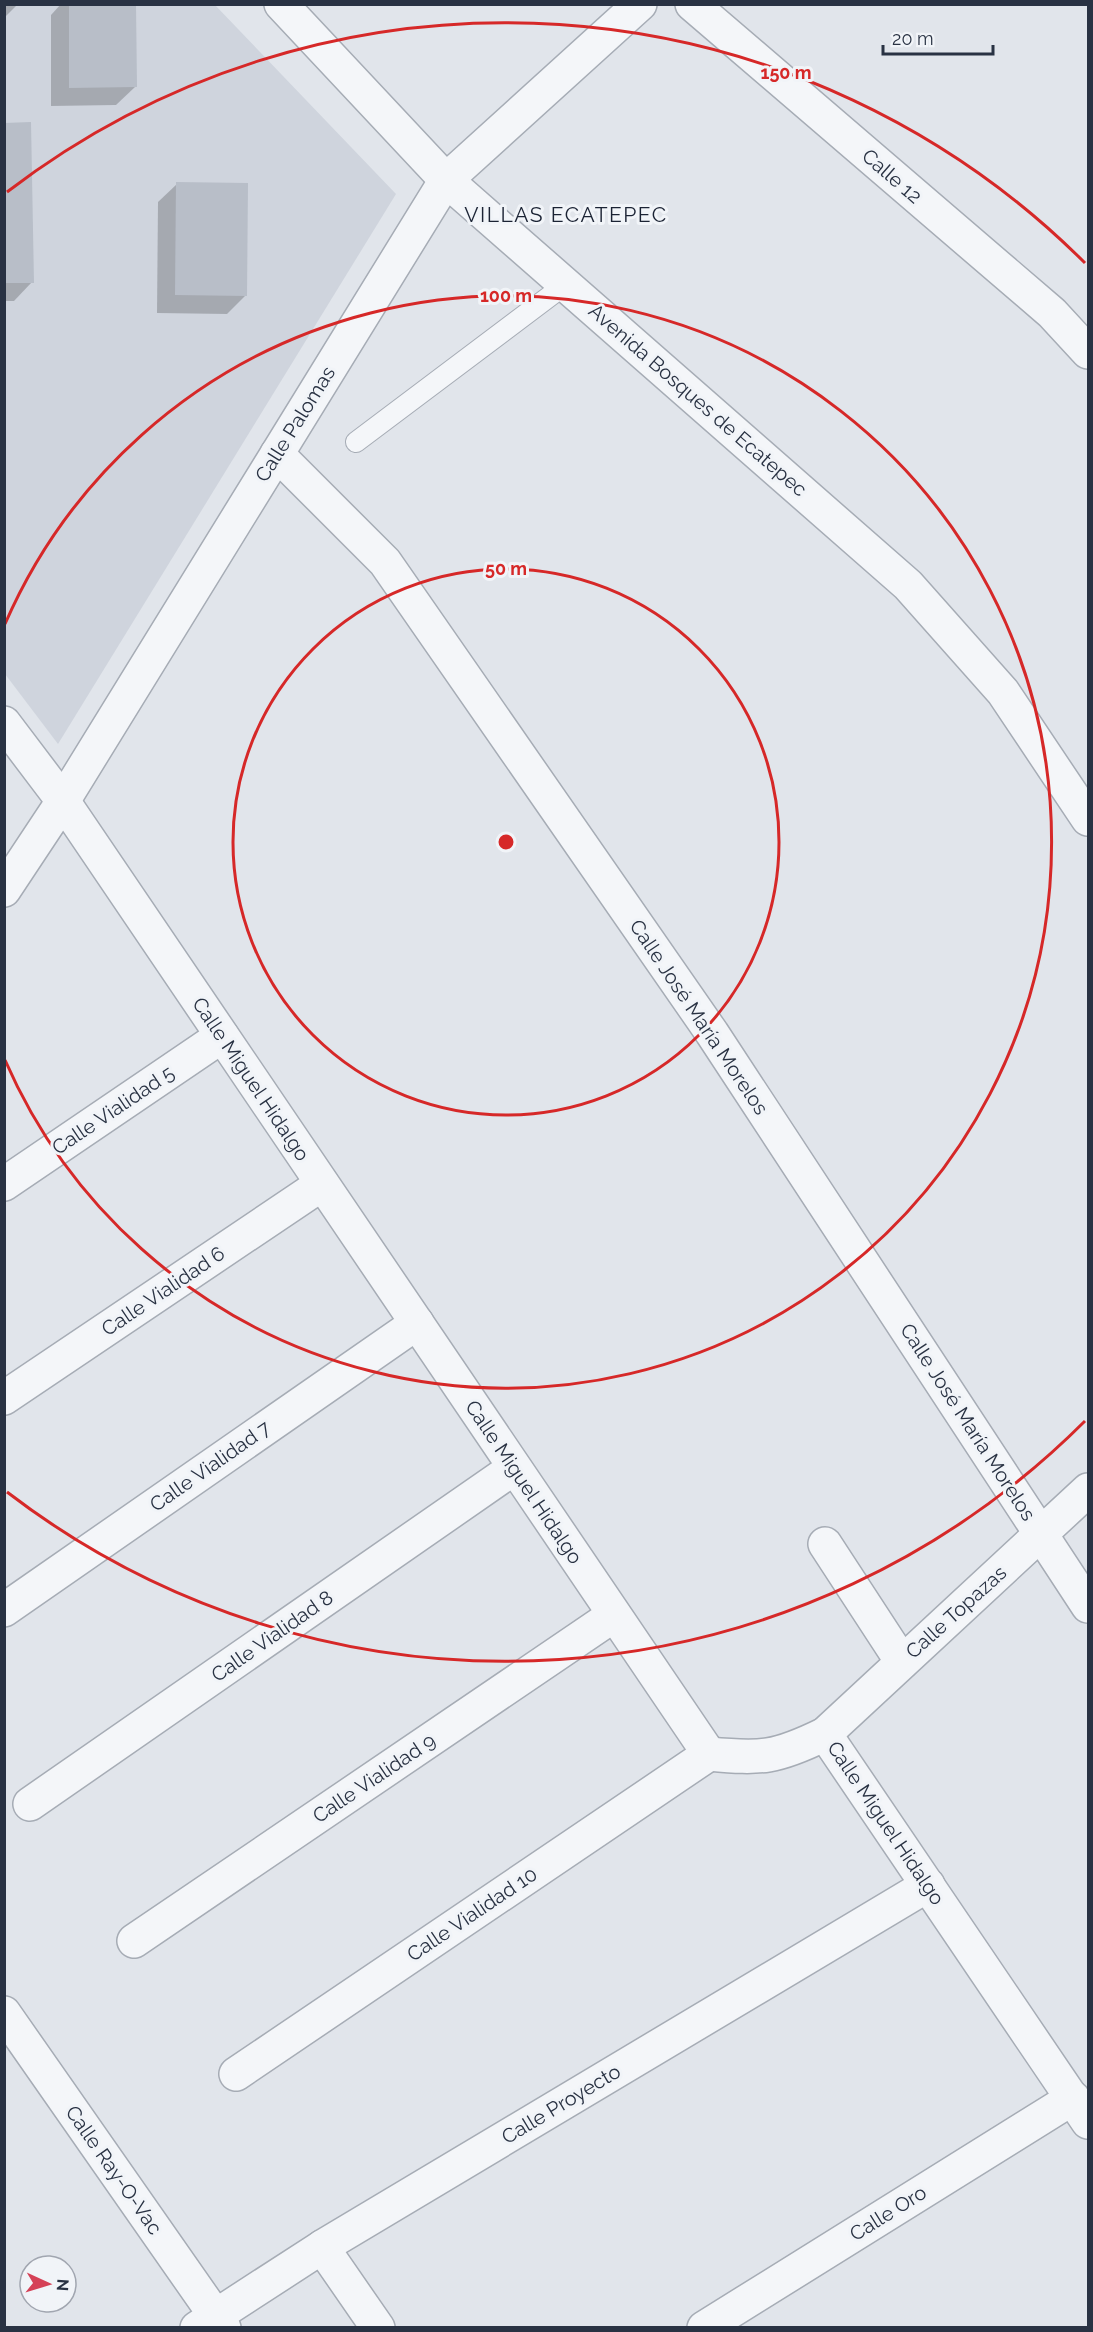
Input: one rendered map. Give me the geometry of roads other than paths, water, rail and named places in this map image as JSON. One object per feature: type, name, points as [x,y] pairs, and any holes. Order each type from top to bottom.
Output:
[{"type":"street","name":"Avenida Bosques de Ecatepec","points":[[281,4],[446,180],[908,585],[1003,692],[1089,819]]},
{"type":"street","name":"Calle Palomas","points":[[4,890],[63,801],[446,180],[640,4]]},
{"type":"street","name":"Calle 12","points":[[692,4],[1052,312],[1089,352]]},
{"type":"street","name":"Calle José María Morelos","points":[[278,454],[392,572],[712,1033],[1089,1606]]},
{"type":"street","name":"Calle Miguel Hidalgo","points":[[4,723],[63,801],[709,1754],[756,1758],[791,1751],[825,1734],[1081,2110]]},
{"type":"street","name":"Calle Vialidad 5","points":[[4,1184],[222,1036]]},
{"type":"street","name":"Calle Vialidad 6","points":[[4,1398],[322,1184]]},
{"type":"street","name":"Calle Vialidad 7","points":[[4,1610],[417,1323]]},
{"type":"street","name":"Calle Vialidad 8","points":[[30,1804],[514,1468]]},
{"type":"street","name":"Calle Topazas","points":[[825,1734],[1089,1490]]},
{"type":"street","points":[[825,1544],[902,1662]]},
{"type":"street","name":"Calle Vialidad 9","points":[[134,1941],[614,1615]]},
{"type":"street","name":"Calle Vialidad 10","points":[[236,2074],[709,1754]]},
{"type":"street","name":"Calle Proyecto","points":[[212,2323],[322,2247],[928,1885]]},
{"type":"street","name":"Calle Ray-O-Vac","points":[[4,2013],[212,2323]]},
{"type":"street","name":"Calle Oro","points":[[704,2328],[1081,2110]]},
{"type":"street","points":[[322,2247],[378,2328]]},
{"type":"lane","points":[[356,442],[566,284]]},
{"type":"district","name":"VILLAS ECATEPEC","points":[[566,214]]}]
